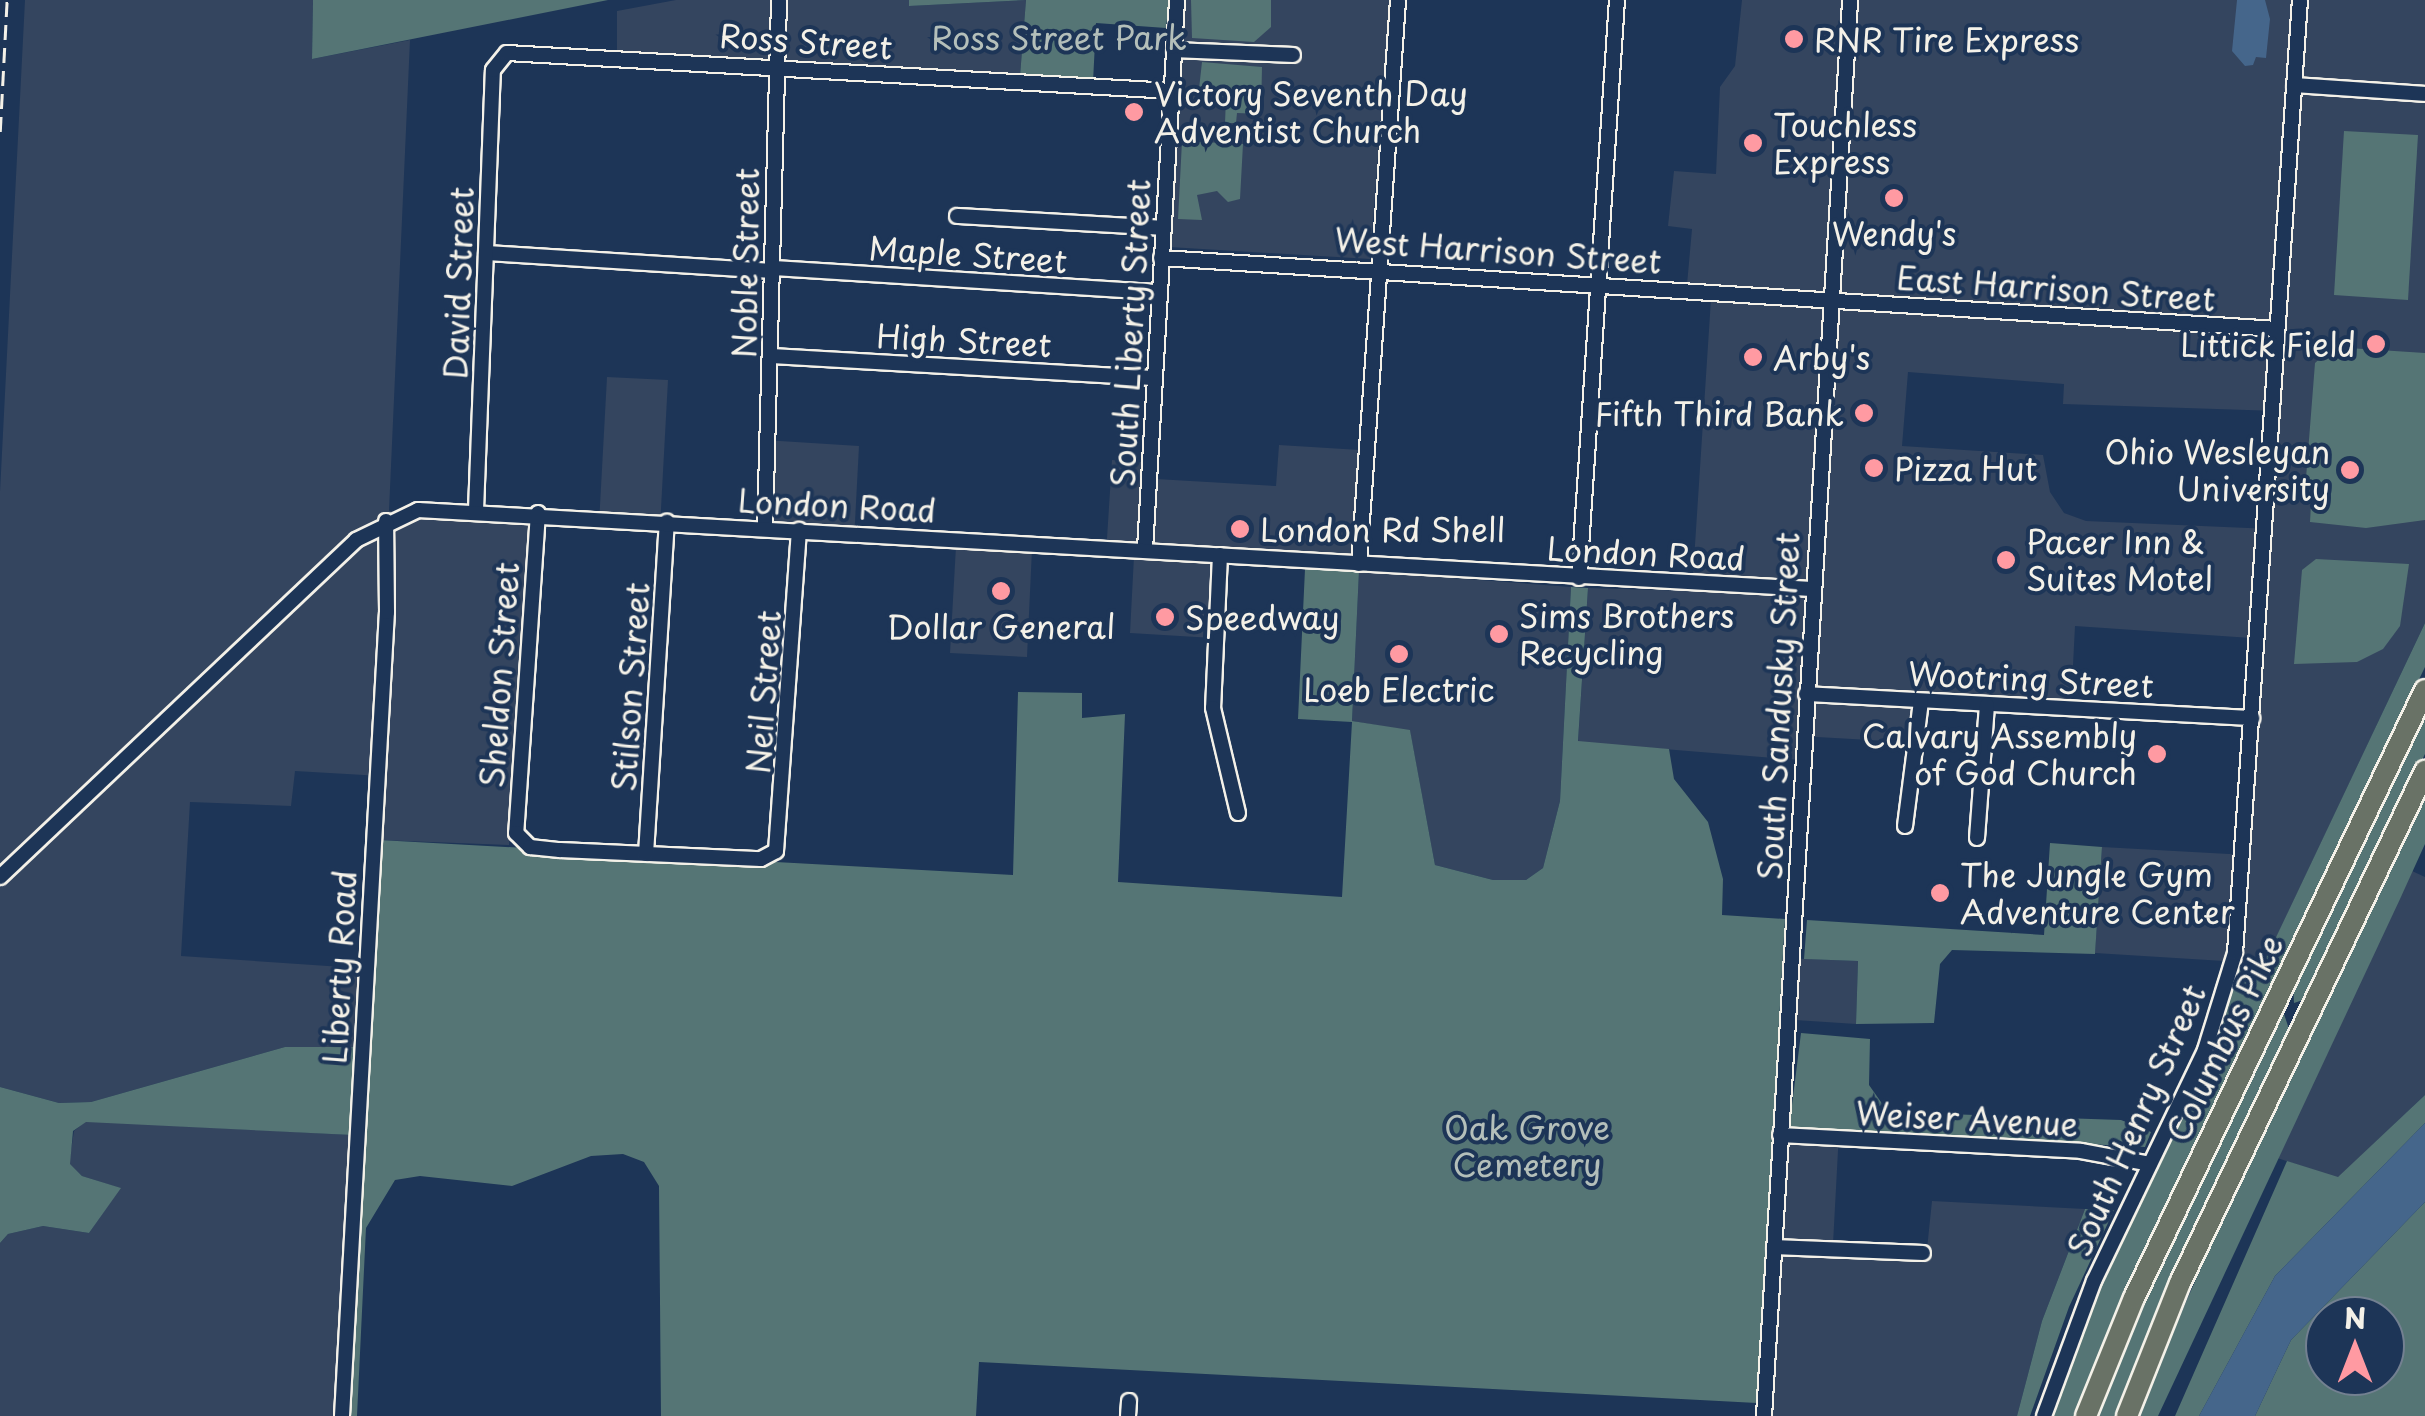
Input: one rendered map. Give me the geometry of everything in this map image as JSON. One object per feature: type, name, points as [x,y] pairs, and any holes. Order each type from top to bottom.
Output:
[{"type":"highway","name":"Columbus Pike","points":[[2086,1416],[2141,1282],[2425,690]]},
{"type":"highway","name":"Columbus Pike","points":[[2127,1416],[2180,1283],[2425,771]]},
{"type":"street","name":"Noble Street","points":[[765,528],[779,0]]},
{"type":"street","name":"South Liberty Street","points":[[1145,549],[1177,0]]},
{"type":"street","points":[[1359,564],[1398,0]]},
{"type":"street","points":[[1580,578],[1618,0]]},
{"type":"street","name":"South Sandusky Street","points":[[1764,1416],[1850,0]]},
{"type":"street","name":"South Henry Street","points":[[2044,1416],[2094,1281],[2210,1038],[2233,963],[2300,0]]},
{"type":"street","points":[[1174,50],[1293,54]]},
{"type":"street","name":"Ross Street","points":[[498,59],[519,52],[1172,92]]},
{"type":"street","name":"David Street","points":[[476,510],[498,59]]},
{"type":"street","points":[[2294,85],[2425,94]]},
{"type":"street","points":[[958,216],[1163,228]]},
{"type":"street","name":"Maple Street","points":[[486,253],[1159,292]]},
{"type":"street","name":"West Harrison Street","points":[[1161,258],[1830,300]]},
{"type":"street","name":"East Harrison Street","points":[[1830,300],[2278,329]]},
{"type":"street","name":"High Street","points":[[770,356],[1154,378]]},
{"type":"street","name":"London Road","points":[[0,877],[328,566],[386,521],[418,510],[476,510],[1812,589]]},
{"type":"street","name":"Sheldon Street","points":[[538,514],[520,840],[530,847],[646,854]]},
{"type":"street","name":"Liberty Road","points":[[342,1416],[387,612],[386,521]]},
{"type":"street","name":"Stilson Street","points":[[646,854],[667,522]]},
{"type":"street","name":"Neil Street","points":[[646,854],[772,855],[781,837],[800,530]]},
{"type":"street","points":[[1220,554],[1213,708],[1238,813]]},
{"type":"street","name":"Wootring Street","points":[[1806,694],[2252,718]]},
{"type":"street","points":[[1905,826],[1921,701]]},
{"type":"street","points":[[1978,838],[1987,705]]},
{"type":"street","name":"Weiser Avenue","points":[[1780,1135],[2081,1151],[2150,1164]]},
{"type":"street","points":[[1774,1247],[1923,1252]]},
{"type":"shaded area","points":[[25,0],[313,0],[312,59],[410,40],[389,511],[532,518],[509,845],[379,840],[381,776],[295,771],[291,806],[190,802],[181,956],[372,969],[368,1048],[285,1047],[91,1102],[59,1103],[0,1087],[0,492]]},
{"type":"shaded area","points":[[676,0],[909,0],[909,6],[1026,0],[1020,76],[617,51],[617,11]]},
{"type":"shaded area","points":[[1184,0],[1390,0],[1370,259],[1169,247]]},
{"type":"shaded area","points":[[1742,0],[2425,0],[2425,623],[2260,972],[2239,970],[2240,962],[2095,953],[2102,847],[2247,855],[2266,639],[2075,626],[2071,705],[1926,700],[1923,743],[1799,736],[1799,760],[1578,742],[1588,588],[1692,591],[1711,299],[1686,296],[1692,229],[1668,226],[1674,171],[1716,174],[1720,87],[1735,66]],"holes":[[[1908,372],[2064,384],[2063,404],[2278,411],[2271,529],[2086,521],[2064,513],[2050,492],[2043,455],[1902,446]]]},
{"type":"shaded area","points":[[2237,0],[2265,0],[2270,19],[2266,58],[2256,57],[2253,65],[2245,66],[2232,51]]},
{"type":"shaded area","points":[[607,377],[668,380],[660,527],[599,524]]},
{"type":"shaded area","points":[[764,440],[859,446],[854,541],[758,536]]},
{"type":"shaded area","points":[[1279,445],[1360,450],[1353,571],[1218,563],[1213,638],[1130,633],[1134,556],[1106,554],[1112,460],[1156,463],[1156,479],[1276,486]]},
{"type":"shaded area","points":[[956,546],[1032,549],[1027,657],[950,653]]},
{"type":"shaded area","points":[[1359,571],[1571,587],[1560,801],[1543,868],[1526,880],[1493,880],[1435,865],[1410,731],[1352,721]]},
{"type":"shaded area","points":[[2412,871],[2425,877],[2425,1095],[2338,1178],[2274,1157]]},
{"type":"shaded area","points":[[1782,958],[1858,961],[1856,1024],[1780,1019]]},
{"type":"shaded area","points":[[86,1121],[352,1135],[337,1416],[0,1416],[0,1243],[8,1234],[43,1226],[89,1233],[120,1188],[82,1176],[69,1164],[74,1131]]},
{"type":"shaded area","points":[[2425,1123],[2425,1202],[2334,1296],[2305,1296],[2305,1326],[2291,1340],[2255,1416],[2199,1416],[2275,1276]]},
{"type":"shaded area","points":[[1773,1129],[1839,1132],[1833,1244],[1927,1249],[1932,1201],[2085,1209],[2042,1321],[2017,1416],[1756,1416]]},
{"type":"green space","points":[[313,0],[608,0],[312,59]]},
{"type":"green space","points":[[909,0],[1026,0],[909,6]]},
{"type":"green space","name":"Ross Street Park","points":[[1026,0],[1169,0],[1166,28],[1096,23],[1093,82],[1020,76]]},
{"type":"green space","points":[[1191,0],[1271,0],[1271,27],[1254,42],[1192,38]]},
{"type":"green space","points":[[1202,62],[1262,67],[1261,114],[1237,113],[1236,123],[1225,123],[1226,98],[1199,89]]},
{"type":"green space","points":[[2344,131],[2418,135],[2408,300],[2334,295]]},
{"type":"green space","points":[[1182,141],[1243,144],[1240,199],[1228,202],[1217,191],[1197,195],[1202,220],[1178,219]]},
{"type":"green space","points":[[2333,347],[2425,353],[2425,520],[2366,528],[2310,522],[2312,488],[2306,478],[2315,363]]},
{"type":"green space","points":[[2316,559],[2409,564],[2400,626],[2383,649],[2357,662],[2294,664],[2302,570]]},
{"type":"green space","name":"Oak Grove Cemetery","points":[[1305,569],[1359,571],[1352,721],[1410,730],[1435,865],[1493,880],[1526,880],[1543,868],[1560,801],[1571,587],[1588,588],[1578,741],[1669,749],[1674,779],[1708,822],[1723,879],[1722,915],[1785,919],[1757,1403],[979,1362],[976,1416],[661,1416],[659,1186],[644,1162],[623,1154],[591,1156],[512,1186],[420,1176],[395,1180],[366,1228],[357,1416],[347,1416],[379,840],[1013,875],[1018,692],[1082,693],[1082,718],[1125,714],[1118,882],[1342,897],[1352,722],[1298,719]]},
{"type":"green space","points":[[2425,623],[2425,667],[2176,1183],[2074,1416],[2051,1416],[2092,1300],[2218,1034],[2239,970],[2260,971]]},
{"type":"green space","points":[[2425,708],[2425,754],[2306,999],[2294,1003],[2293,984]]},
{"type":"green space","points":[[2425,795],[2425,844],[2400,899],[2158,1416],[2136,1416],[2232,1197]]},
{"type":"green space","points":[[2050,843],[2102,847],[2095,954],[1952,950],[1940,964],[1934,1023],[1856,1024],[1858,961],[1804,959],[1807,920],[2044,935]]},
{"type":"green space","points":[[2284,1014],[2290,1032],[2184,1254],[2117,1416],[2095,1416],[2117,1351],[2275,1018]]},
{"type":"green space","points":[[1801,1033],[1870,1039],[1869,1085],[1888,1112],[2121,1120],[2151,1132],[2145,1147],[1789,1129]]},
{"type":"green space","points":[[285,1047],[355,1047],[352,1135],[86,1122],[73,1131],[70,1164],[82,1176],[121,1188],[89,1233],[43,1226],[8,1234],[0,1243],[0,1087],[59,1103],[91,1102]]},
{"type":"green space","points":[[2425,1095],[2425,1123],[2275,1276],[2199,1416],[2175,1416],[2287,1161],[2338,1177]]},
{"type":"green space","points":[[2425,1202],[2425,1416],[2255,1416],[2291,1340],[2305,1326],[2305,1396],[2405,1396],[2405,1296],[2334,1296]]},
{"type":"green space","points":[[2085,1209],[2114,1210],[2069,1307],[2030,1416],[2017,1416],[2042,1321]]},
{"type":"railway","points":[[0,132],[7,0]]},
{"type":"place","name":"RNR Tire Express","points":[[1794,39]]},
{"type":"place","name":"Victory Seventh Day Adventist Church","points":[[1134,112]]},
{"type":"place","name":"Touchless Express","points":[[1753,143]]},
{"type":"place","name":"Wendy's","points":[[1894,198]]},
{"type":"place","name":"Littick Field","points":[[2376,344]]},
{"type":"place","name":"Arby's","points":[[1753,357]]},
{"type":"place","name":"Fifth Third Bank","points":[[1864,413]]},
{"type":"place","name":"Pizza Hut","points":[[1874,468]]},
{"type":"place","name":"Ohio Wesleyan University","points":[[2350,470]]},
{"type":"place","name":"London Rd Shell","points":[[1240,529]]},
{"type":"place","name":"Pacer Inn & Suites Motel","points":[[2006,560]]},
{"type":"place","name":"Dollar General","points":[[1001,591]]},
{"type":"place","name":"Speedway","points":[[1165,617]]},
{"type":"place","name":"Sims Brothers Recycling","points":[[1499,634]]},
{"type":"place","name":"Loeb Electric","points":[[1399,654]]},
{"type":"place","name":"Calvary Assembly of God Church","points":[[2157,754]]},
{"type":"place","name":"The Jungle Gym Adventure Center","points":[[1940,893]]}]
